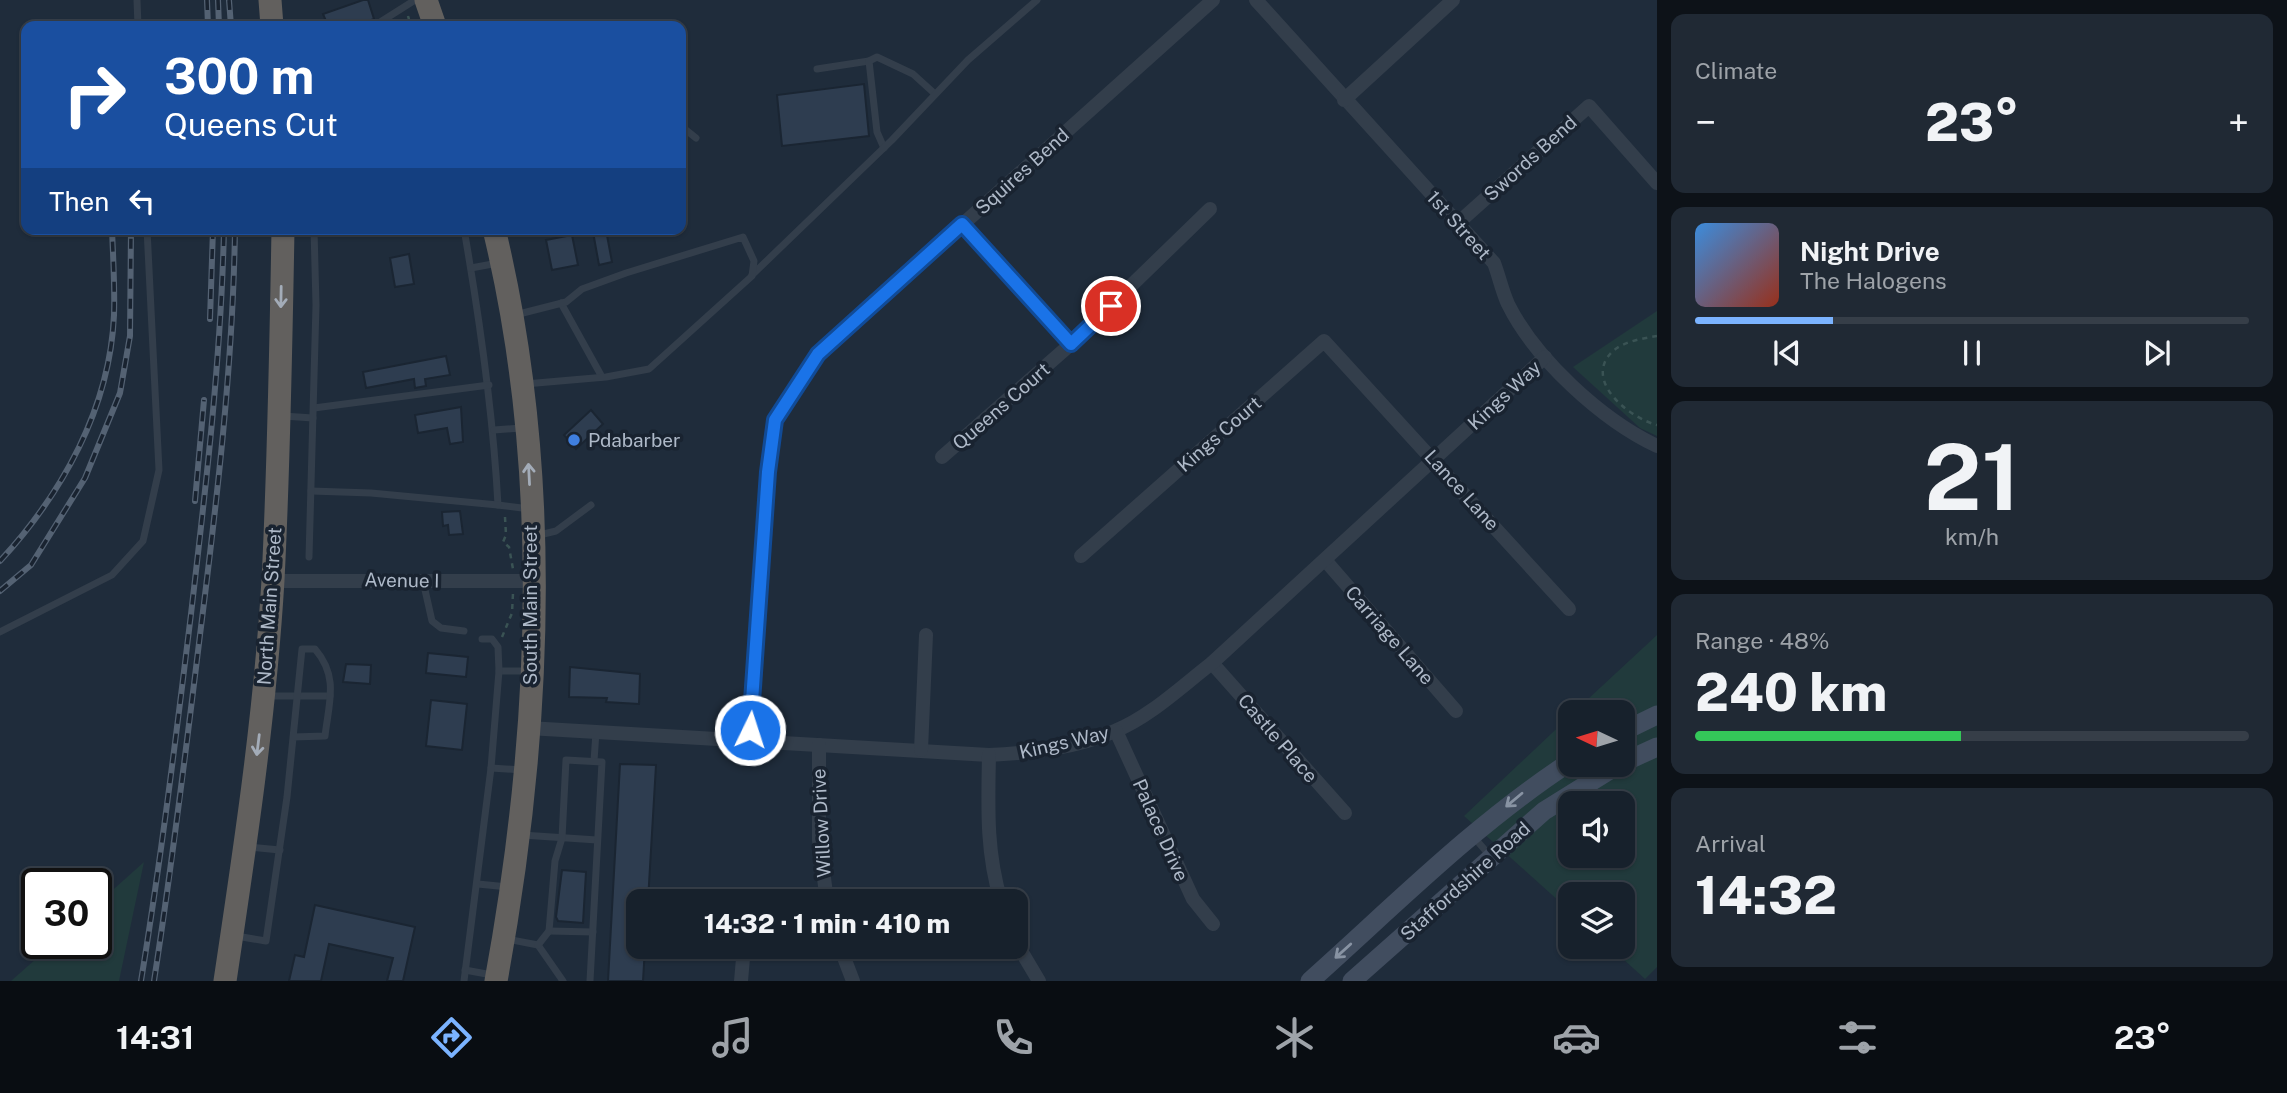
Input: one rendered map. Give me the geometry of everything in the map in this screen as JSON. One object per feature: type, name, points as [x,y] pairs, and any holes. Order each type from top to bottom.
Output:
[{"type":"highway","points":[[270,0],[271,21]]},
{"type":"highway","points":[[426,0],[433,21]]},
{"type":"highway","name":"North Main Street","points":[[225,981],[246,847],[273,581],[283,235]]},
{"type":"highway","name":"South Main Street","points":[[495,235],[511,316],[526,427],[532,582],[528,728],[518,835],[496,978]]},
{"type":"main road","points":[[1635,726],[1657,715]]},
{"type":"main road","name":"Staffordshire Road","points":[[1635,757],[1657,747]]},
{"type":"main road","name":"Staffordshire Road","points":[[1310,981],[1472,835],[1524,792],[1558,770]]},
{"type":"main road","name":"Staffordshire Road","points":[[1352,981],[1544,811],[1599,777]]},
{"type":"street","name":"Squires Bend","points":[[749,742],[768,472],[775,420],[818,354],[1213,0]]},
{"type":"street","name":"1st Street","points":[[1256,0],[1494,263],[1508,304],[1545,357],[1581,395],[1614,422],[1657,446]]},
{"type":"street","points":[[1344,100],[1453,0]]},
{"type":"street","name":"Swords Bend","points":[[1458,223],[1589,106],[1657,183]]},
{"type":"street","name":"Queens Court","points":[[942,457],[1071,344],[1210,209]]},
{"type":"street","points":[[962,224],[1071,344]]},
{"type":"street","name":"Kings Court","points":[[1081,556],[1324,341],[1354,372]]},
{"type":"street","name":"Kings Way","points":[[528,728],[989,755],[1030,753],[1116,731],[1160,704],[1212,663],[1545,357]]},
{"type":"street","name":"Lance Lane","points":[[1354,372],[1569,609]]},
{"type":"street","name":"Carriage Lane","points":[[1325,560],[1456,710]]},
{"type":"street","name":"Avenue I","points":[[273,581],[532,582]]},
{"type":"street","points":[[921,750],[926,635]]},
{"type":"street","name":"Castle Place","points":[[1212,663],[1345,813]]},
{"type":"street","name":"Palace Drive","points":[[1116,731],[1192,899],[1213,924]]},
{"type":"street","name":"Willow Drive","points":[[819,745],[819,840],[825,889]]},
{"type":"street","points":[[989,755],[987,832],[990,859],[998,889]]},
{"type":"street","points":[[741,981],[743,959]]},
{"type":"street","points":[[845,959],[853,981]]},
{"type":"street","points":[[1026,959],[1039,981]]},
{"type":"lane","points":[[137,0],[138,21]]},
{"type":"lane","points":[[382,21],[415,0]]},
{"type":"lane","points":[[520,385],[602,377],[649,369],[752,276],[884,148],[968,60],[1037,0]]},
{"type":"lane","points":[[817,69],[869,61],[877,57],[913,75],[935,94]]},
{"type":"lane","points":[[869,61],[877,132],[884,148]]},
{"type":"lane","points":[[686,130],[696,138]]},
{"type":"lane","points":[[0,632],[112,575],[143,541],[159,470],[148,235]]},
{"type":"lane","points":[[309,558],[314,408],[314,235]]},
{"type":"lane","points":[[465,235],[489,385],[498,505]]},
{"type":"lane","points":[[511,316],[561,303],[582,289],[626,273],[743,237],[754,261],[752,276]]},
{"type":"lane","points":[[471,268],[502,262]]},
{"type":"lane","points":[[561,303],[602,377]]},
{"type":"lane","points":[[314,408],[489,385]]},
{"type":"lane","points":[[279,416],[313,418]]},
{"type":"lane","points":[[494,430],[526,427]]},
{"type":"lane","points":[[311,491],[371,492],[531,509]]},
{"type":"lane","points":[[531,537],[556,531],[591,505]]},
{"type":"lane","points":[[423,580],[432,621],[441,628],[464,631]]},
{"type":"lane","points":[[464,981],[478,884],[499,671],[498,647],[492,639],[482,639]]},
{"type":"lane","points":[[232,935],[266,941],[280,850],[302,649],[315,649],[327,663],[331,682],[325,736],[293,737]]},
{"type":"lane","points":[[499,671],[531,671]]},
{"type":"lane","points":[[263,695],[330,696]]},
{"type":"lane","points":[[594,761],[596,732]]},
{"type":"lane","points":[[538,945],[549,931],[555,861],[562,838],[566,760],[602,761],[590,981]]},
{"type":"lane","points":[[491,768],[524,770]]},
{"type":"lane","points":[[518,835],[597,840]]},
{"type":"lane","points":[[1472,835],[1491,857]]},
{"type":"lane","points":[[246,847],[280,850]]},
{"type":"lane","points":[[478,884],[510,887]]},
{"type":"lane","points":[[549,931],[593,932]]},
{"type":"lane","points":[[503,938],[538,945],[563,981]]},
{"type":"lane","points":[[466,970],[496,978]]},
{"type":"path","points":[[1657,336],[1636,340],[1617,349],[1605,362],[1604,373],[1609,393],[1629,411],[1657,425]]},
{"type":"green space","points":[[1657,311],[1657,436],[1640,428],[1573,367]]},
{"type":"green space","points":[[1657,635],[1657,967],[1645,979],[1623,959],[1635,959],[1635,882],[1558,882],[1558,900],[1464,816],[1558,727],[1558,777],[1635,777],[1635,700],[1587,700]]},
{"type":"green space","points":[[144,862],[119,981],[11,981],[36,959],[112,959],[112,891]]},
{"type":"building","points":[[368,0],[374,19],[326,21],[323,14]]},
{"type":"building","points":[[864,84],[869,136],[782,146],[777,95]]},
{"type":"building","points":[[572,235],[578,265],[552,270],[546,240]]},
{"type":"building","points":[[594,235],[607,235],[612,262],[599,265]]},
{"type":"building","points":[[409,254],[414,284],[395,287],[390,258]]},
{"type":"building","points":[[446,356],[450,375],[425,379],[426,386],[415,388],[414,379],[366,388],[363,372]]},
{"type":"building","points":[[461,407],[463,442],[450,444],[447,428],[418,433],[415,415]]},
{"type":"building","points":[[591,410],[603,424],[576,449],[564,435]]},
{"type":"building","points":[[460,511],[463,534],[449,535],[448,525],[443,526],[442,512]]},
{"type":"building","points":[[428,653],[468,657],[466,677],[426,673]]},
{"type":"building","points":[[346,664],[371,665],[370,684],[343,682]]},
{"type":"building","points":[[570,667],[640,674],[639,704],[606,702],[607,698],[569,697]]},
{"type":"building","points":[[431,700],[467,704],[462,750],[426,746]]},
{"type":"building","points":[[620,764],[656,765],[649,889],[626,889],[626,959],[644,959],[643,981],[608,981]]},
{"type":"building","points":[[562,870],[586,872],[583,923],[558,921],[556,917]]},
{"type":"building","points":[[315,905],[415,927],[403,981],[387,981],[393,958],[329,944],[321,981],[289,981],[295,955],[304,957]]},
{"type":"railway","points":[[207,0],[208,21]]},
{"type":"railway","points":[[218,0],[219,21]]},
{"type":"railway","points":[[229,0],[231,21]]},
{"type":"railway","points":[[0,561],[23,535],[62,478],[93,416],[110,350],[114,315],[112,235]]},
{"type":"railway","points":[[0,591],[31,565],[85,478],[120,393],[130,336],[131,235]]},
{"type":"railway","points":[[210,319],[213,235]]},
{"type":"railway","points":[[141,981],[168,798],[202,518],[216,374],[224,235]]},
{"type":"railway","points":[[154,981],[179,808],[218,483],[228,382],[235,235]]},
{"type":"railway","points":[[195,501],[204,400]]},
{"type":"place","name":"Pdabarber","points":[[574,440]]},
{"type":"route","points":[[750,730],[768,472],[775,420],[818,354],[962,224],[1071,344],[1111,306]]}]
